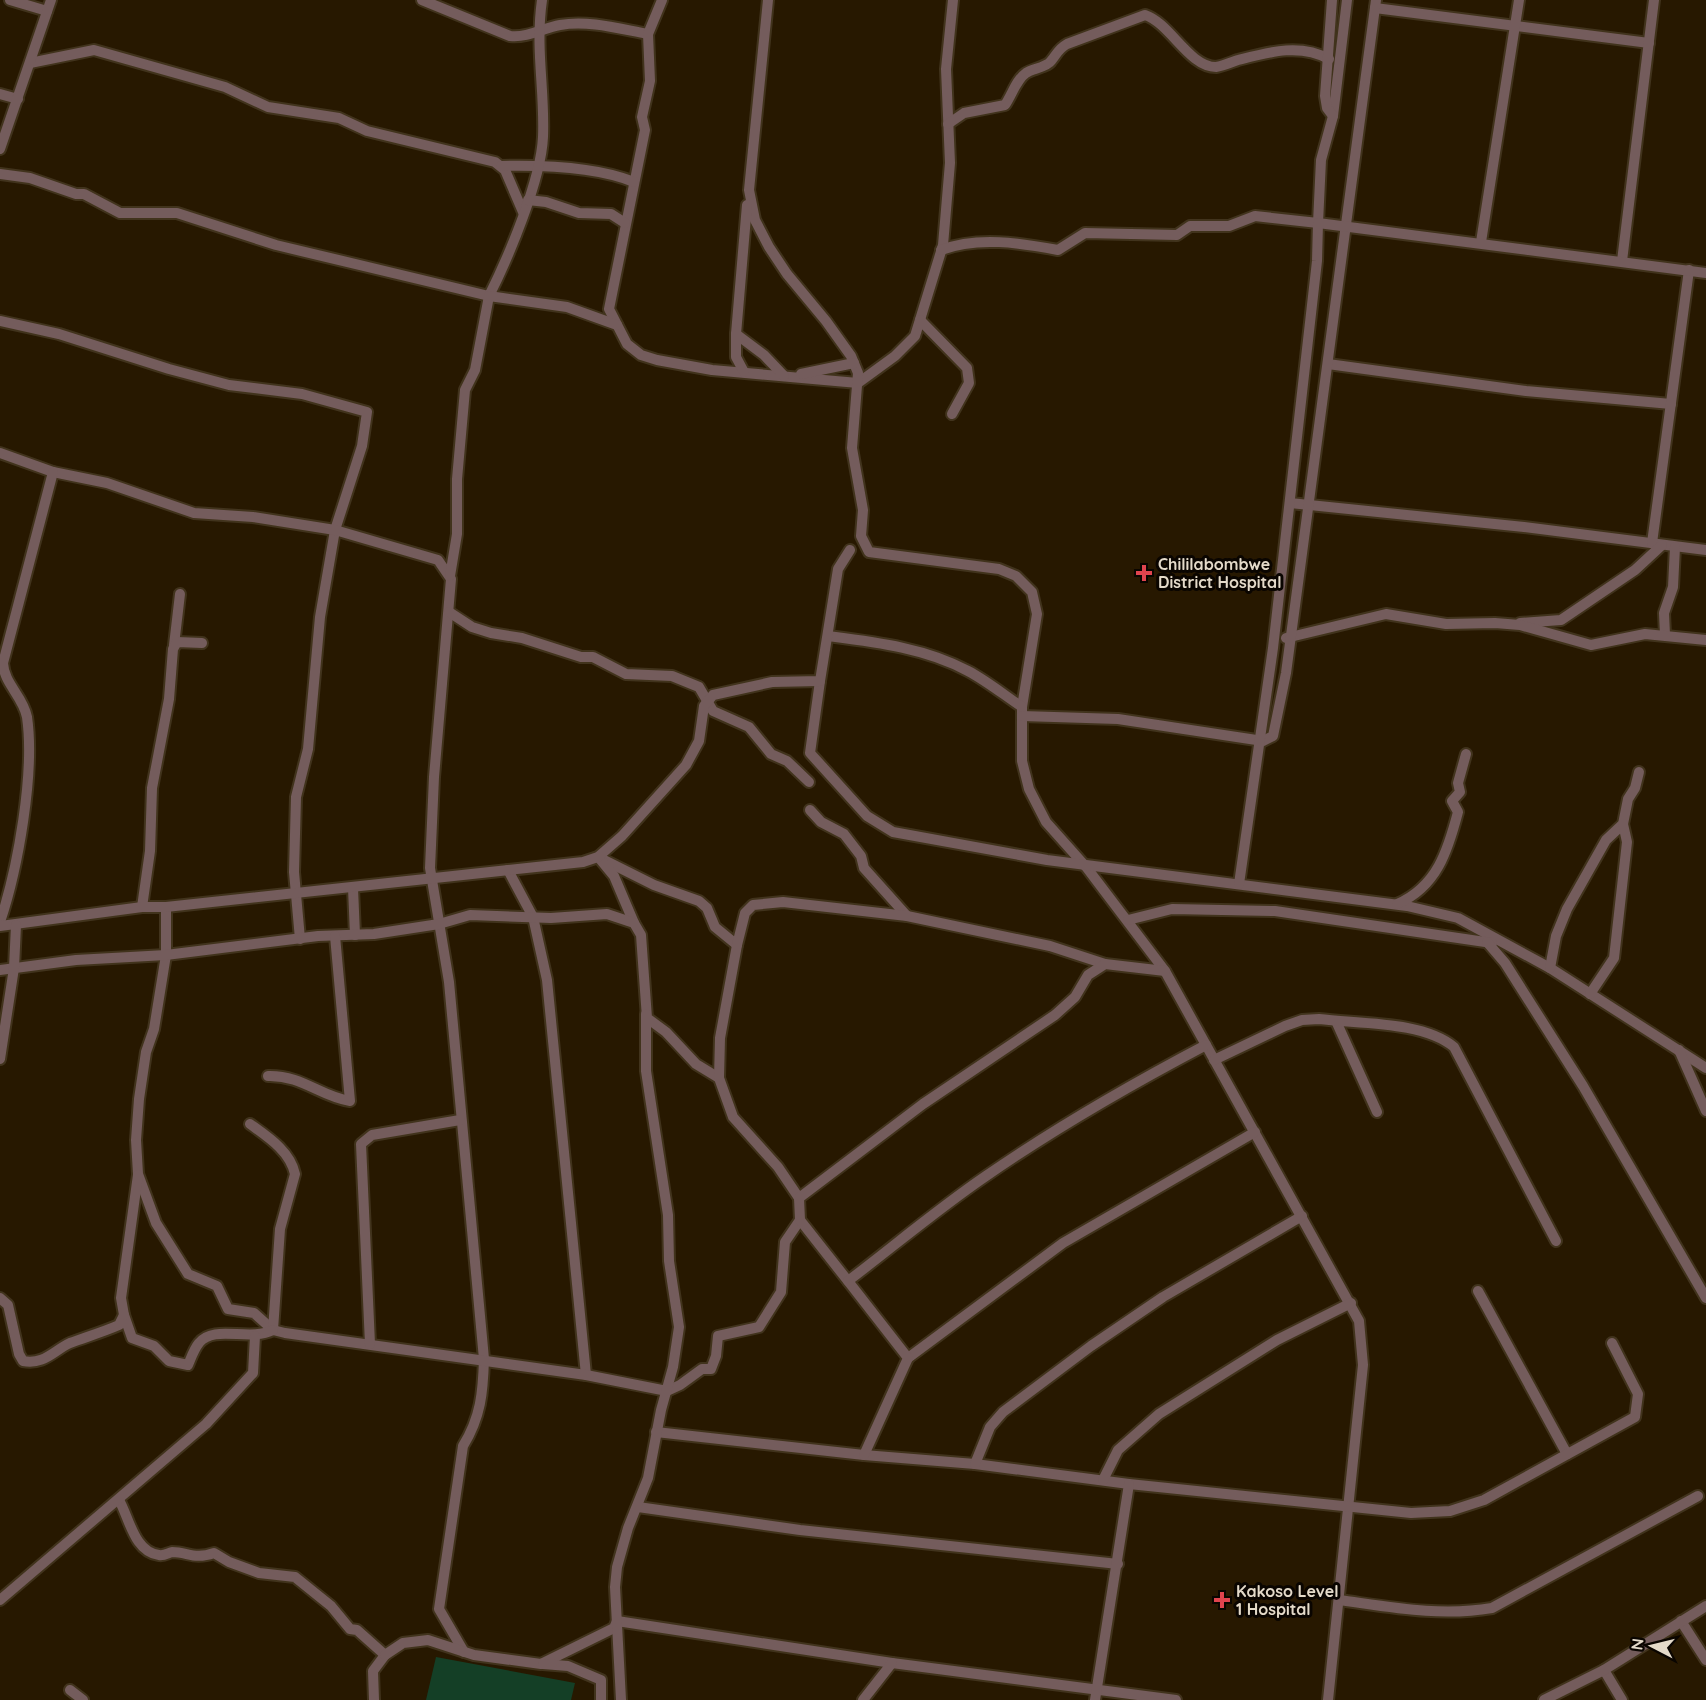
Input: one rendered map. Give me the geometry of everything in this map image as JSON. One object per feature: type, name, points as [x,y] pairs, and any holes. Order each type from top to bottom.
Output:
[{"type":"street","points":[[0,149],[49,6],[10,0]]},
{"type":"street","points":[[422,0],[510,36],[521,38],[559,25],[583,23],[648,34]]},
{"type":"street","points":[[464,1652],[439,1609],[463,1446],[475,1427],[482,1402],[484,1359],[460,1120],[449,982],[430,868],[434,777],[450,577],[457,534],[459,505],[457,479],[465,390],[475,370],[489,296],[502,272],[539,165],[543,134],[538,32],[542,0]]},
{"type":"street","points":[[662,0],[648,34],[650,81],[642,117],[645,130],[624,223],[609,309],[617,325],[627,344],[641,355],[712,370],[858,383],[909,345],[920,320],[941,250],[950,163],[946,69],[953,0]]},
{"type":"street","points":[[744,372],[736,357],[736,334],[767,5],[761,0]]},
{"type":"street","points":[[1332,0],[1325,96],[1327,108],[1333,116]]},
{"type":"street","points":[[1239,884],[1274,648],[1317,261],[1321,160],[1333,116],[1347,0]]},
{"type":"street","points":[[1481,242],[1519,0]]},
{"type":"street","points":[[1622,261],[1654,0]]},
{"type":"street","points":[[828,636],[904,648],[967,670],[1022,711],[1118,719],[1260,741],[1273,736],[1277,727],[1291,636],[1376,4],[1515,26],[1649,43]]},
{"type":"street","points":[[948,124],[964,113],[1005,105],[1016,90],[1017,82],[1026,73],[1051,62],[1059,49],[1067,44],[1145,15],[1157,22],[1205,64],[1216,67],[1281,49],[1318,53],[1329,58]]},
{"type":"street","points":[[30,63],[94,50],[225,87],[268,107],[339,118],[367,131],[501,166],[539,165],[621,177],[634,182]]},
{"type":"street","points":[[0,94],[18,99]]},
{"type":"street","points":[[501,166],[523,212]]},
{"type":"street","points":[[0,174],[30,178],[75,194],[84,194],[120,213],[177,213],[276,245],[489,296],[567,307],[617,325]]},
{"type":"street","points":[[749,190],[754,220],[769,247],[826,321],[854,363],[858,373],[852,448],[863,510],[861,536],[869,552],[999,569],[1016,576],[1032,592],[1037,614],[1022,711],[1022,761],[1029,789],[1046,822],[1084,864],[1165,971],[1359,1321],[1363,1365],[1329,1700]]},
{"type":"street","points":[[528,200],[546,202],[579,213],[611,214],[624,223]]},
{"type":"street","points":[[941,250],[953,245],[1012,242],[1058,250],[1085,233],[1177,235],[1190,226],[1229,226],[1255,216],[1481,242],[1706,273]]},
{"type":"street","points":[[1274,648],[1291,636],[1386,614],[1446,624],[1505,624],[1561,620],[1635,570],[1657,544],[1671,404],[1689,270]]},
{"type":"street","points":[[920,320],[967,368],[969,383],[952,414]]},
{"type":"street","points":[[0,321],[59,334],[169,369],[229,385],[302,394],[367,412],[362,446],[335,530],[320,617],[308,749],[296,796],[295,893],[300,939]]},
{"type":"street","points":[[736,334],[764,355],[786,376]]},
{"type":"street","points":[[786,376],[854,363]]},
{"type":"street","points":[[1328,364],[1526,390],[1671,404]]},
{"type":"street","points":[[0,453],[53,472],[107,483],[194,513],[262,518],[335,530],[438,560],[450,577]]},
{"type":"street","points":[[53,472],[3,663],[7,681],[26,714],[30,742],[28,780],[15,864],[0,924],[16,924],[142,907],[166,907],[432,880],[583,861],[598,857],[622,836],[686,765],[699,741],[704,706],[713,695],[748,689],[759,684],[820,681]]},
{"type":"street","points":[[1290,503],[1524,527],[1706,550]]},
{"type":"street","points":[[1665,635],[1664,613],[1673,587],[1675,546]]},
{"type":"street","points":[[850,550],[838,569],[810,753],[867,816],[893,832],[1084,864],[1396,904],[1458,918],[1550,968],[1706,1068]]},
{"type":"street","points":[[142,907],[150,851],[152,788],[169,699],[180,594]]},
{"type":"street","points":[[449,612],[472,627],[522,638],[581,657],[593,657],[626,674],[672,676],[699,687],[713,711],[748,727],[771,754],[787,761],[809,782]]},
{"type":"street","points":[[1505,624],[1591,645],[1645,634],[1706,639]]},
{"type":"street","points":[[174,645],[177,642],[202,643]]},
{"type":"street","points":[[1396,904],[1415,896],[1446,857],[1458,812],[1452,801],[1460,792],[1458,783],[1466,754]]},
{"type":"street","points":[[1590,994],[1614,958],[1627,842],[1623,824],[1628,799],[1635,788],[1639,772]]},
{"type":"street","points":[[810,810],[821,822],[844,834],[861,856],[864,868],[907,916]]},
{"type":"street","points":[[1550,968],[1556,936],[1567,909],[1606,840],[1623,824]]},
{"type":"street","points":[[598,857],[614,876],[641,935],[646,1014],[646,1071],[668,1215],[671,1276],[678,1308],[678,1343],[656,1432],[648,1478],[628,1528],[617,1567],[615,1587],[621,1700]]},
{"type":"street","points":[[598,857],[654,885],[699,901],[707,908],[715,927],[737,945]]},
{"type":"street","points":[[508,870],[533,917],[547,980],[586,1375]]},
{"type":"street","points":[[353,888],[355,935]]},
{"type":"street","points":[[908,1358],[800,1220],[799,1198],[778,1167],[733,1117],[719,1078],[720,1038],[745,913],[753,905],[765,902],[907,916],[1050,946],[1105,964],[1165,971]]},
{"type":"street","points":[[166,907],[166,955],[154,1029],[146,1052],[139,1099],[136,1140],[138,1174],[121,1298],[132,1338],[154,1346],[168,1361],[188,1365],[200,1342],[214,1333],[255,1336],[273,1330],[484,1359],[586,1375],[667,1391],[680,1385],[702,1369],[711,1369],[716,1356],[718,1336],[759,1327],[782,1293],[785,1242],[800,1220]]},
{"type":"street","points":[[1128,920],[1172,909],[1275,910],[1510,946]]},
{"type":"street","points":[[0,970],[76,960],[166,955],[300,939],[355,935],[439,924],[470,915],[551,918],[608,914],[634,923]]},
{"type":"street","points":[[0,1059],[14,968],[16,924]]},
{"type":"street","points":[[268,1076],[280,1076],[315,1086],[335,1099],[350,1101],[335,936]]},
{"type":"street","points":[[1486,942],[1504,963],[1583,1086],[1706,1298]]},
{"type":"street","points":[[799,1198],[923,1104],[1055,1015],[1075,997],[1088,975],[1105,964]]},
{"type":"street","points":[[646,1014],[650,1022],[672,1039],[687,1057],[719,1078]]},
{"type":"street","points":[[1214,1060],[1302,1020],[1424,1030],[1442,1036],[1454,1047],[1556,1241]]},
{"type":"street","points":[[1336,1021],[1377,1112]]},
{"type":"street","points":[[848,1281],[959,1196],[1037,1142],[1134,1083],[1206,1046]]},
{"type":"street","points":[[1679,1050],[1706,1111]]},
{"type":"street","points":[[370,1344],[361,1144],[372,1135],[460,1120]]},
{"type":"street","points":[[250,1124],[284,1152],[293,1165],[295,1174],[280,1229],[273,1330]]},
{"type":"street","points":[[864,1455],[908,1358],[1063,1243],[1255,1132]]},
{"type":"street","points":[[138,1174],[156,1223],[188,1274],[217,1286],[228,1309],[254,1314],[273,1330]]},
{"type":"street","points":[[975,1464],[990,1427],[1003,1412],[1091,1346],[1163,1297],[1302,1216]]},
{"type":"street","points":[[1478,1291],[1567,1454]]},
{"type":"street","points":[[0,1298],[8,1305],[19,1354],[23,1361],[30,1362],[48,1358],[69,1344],[118,1325],[124,1315]]},
{"type":"street","points":[[1103,1480],[1118,1450],[1159,1414],[1277,1340],[1351,1303]]},
{"type":"street","points":[[0,1600],[206,1424],[253,1373],[255,1336]]},
{"type":"street","points":[[656,1432],[864,1455],[975,1464],[1129,1484],[1348,1508],[1411,1513],[1450,1511],[1484,1500],[1635,1417],[1638,1394],[1612,1343]]},
{"type":"street","points":[[1095,1695],[1118,1564],[1129,1484]]},
{"type":"street","points":[[1339,1600],[1427,1612],[1461,1613],[1492,1608],[1698,1497]]},
{"type":"street","points":[[119,1500],[144,1548],[159,1555],[172,1552],[201,1556],[214,1553],[229,1562],[259,1573],[294,1577],[331,1606],[350,1629],[357,1630],[385,1655]]},
{"type":"street","points":[[638,1507],[800,1530],[1118,1564]]},
{"type":"street","points":[[1544,1700],[1604,1670],[1706,1606]]},
{"type":"street","points":[[541,1664],[614,1628],[617,1621]]},
{"type":"street","points":[[617,1621],[1095,1695],[1176,1700]]},
{"type":"street","points":[[1681,1621],[1706,1660]]},
{"type":"street","points":[[374,1700],[373,1671],[385,1655],[403,1643],[428,1640],[464,1652],[568,1666],[601,1680],[601,1700]]},
{"type":"street","points":[[863,1700],[892,1663]]},
{"type":"street","points":[[1604,1670],[1622,1700]]},
{"type":"street","points":[[70,1690],[83,1700]]},
{"type":"green space","points":[[436,1657],[575,1683],[571,1700],[426,1700]]},
{"type":"place","name":"Chililabombwe District Hospital","points":[[1144,573]]},
{"type":"place","name":"Kakoso Level 1 Hospital","points":[[1222,1600]]}]
